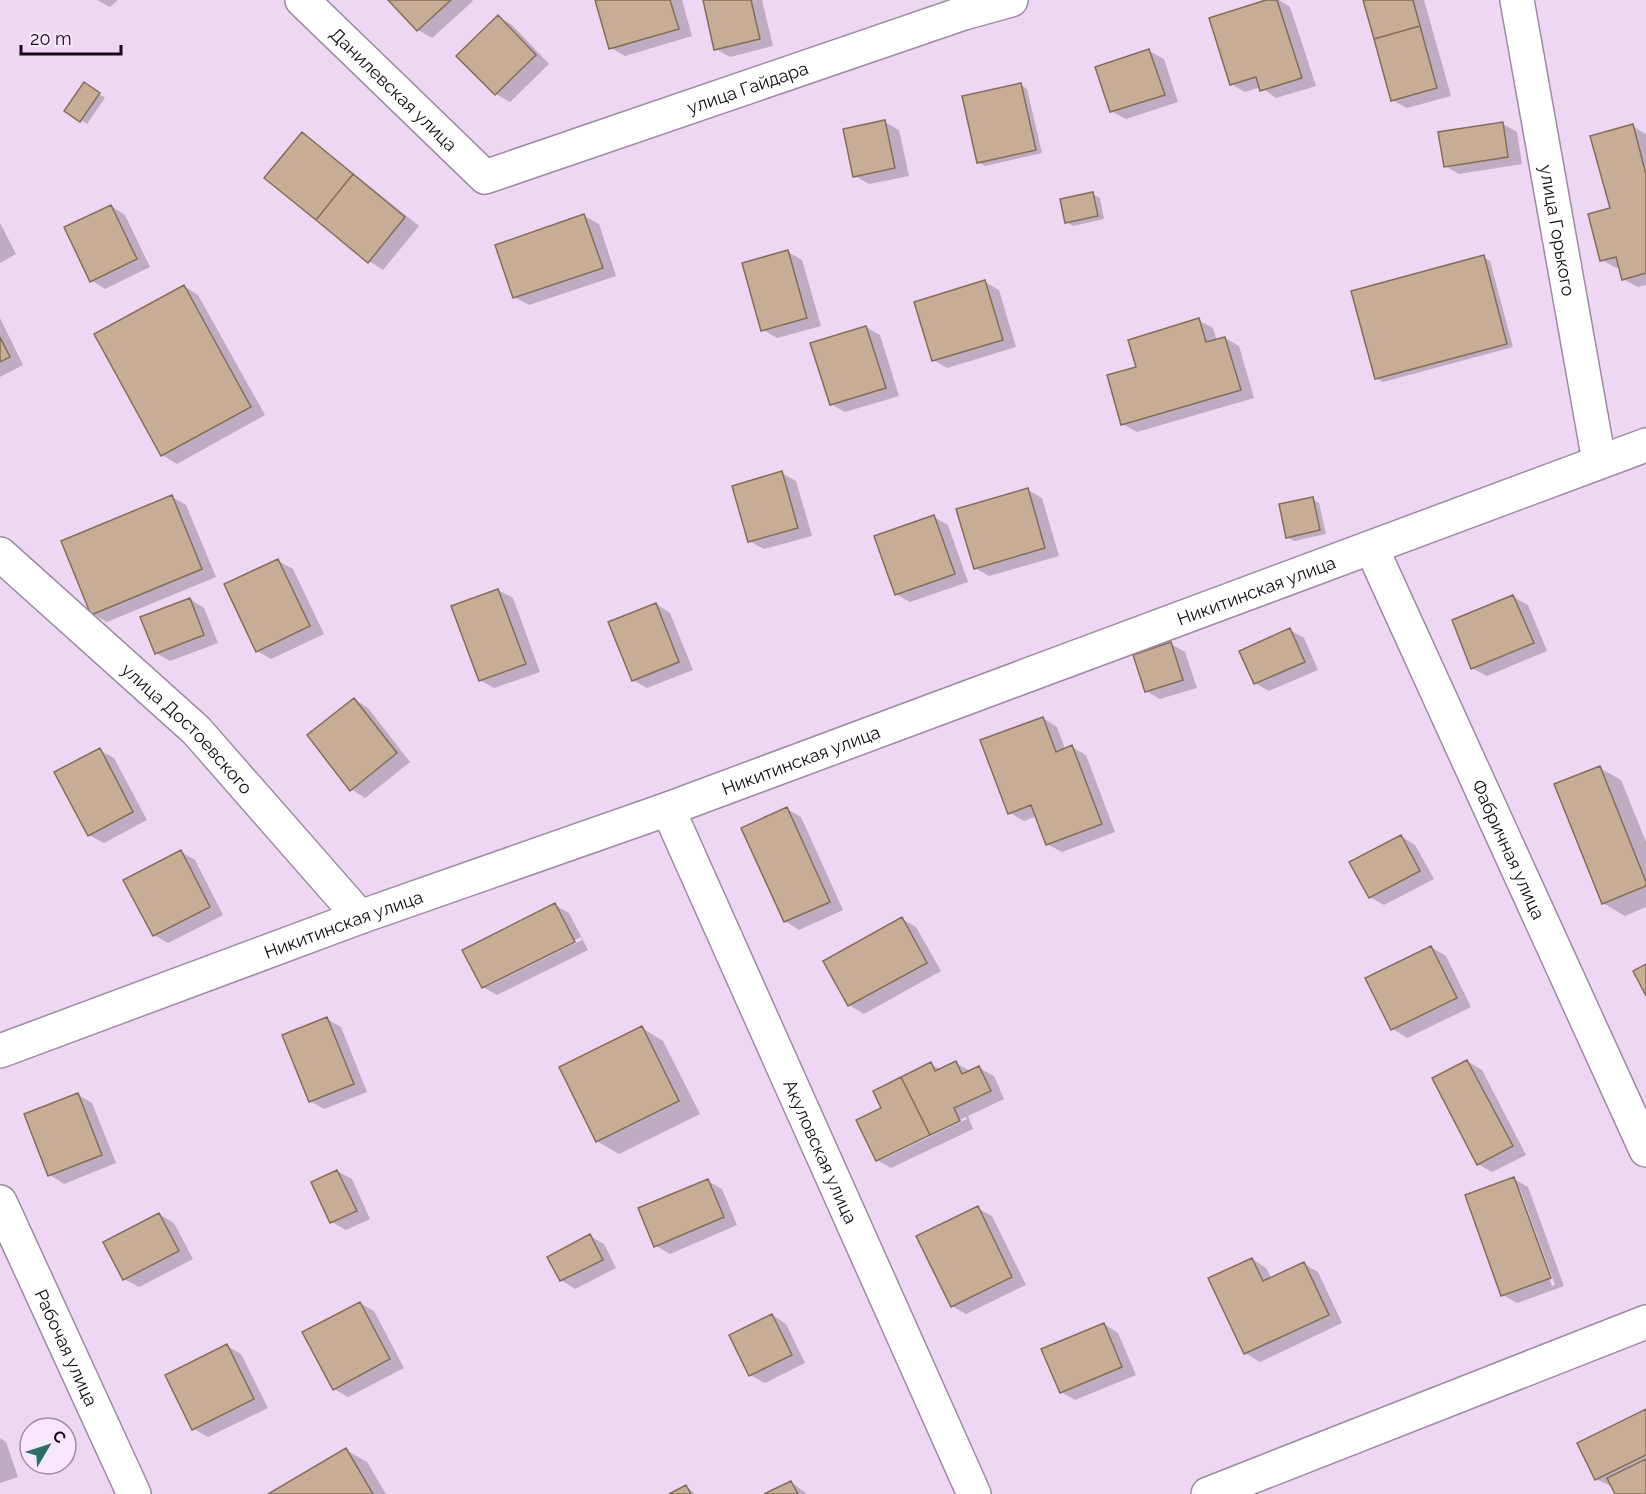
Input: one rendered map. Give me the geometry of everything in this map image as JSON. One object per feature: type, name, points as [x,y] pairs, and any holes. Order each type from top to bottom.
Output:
[{"type":"street","name":"Данилевская улица","points":[[302,0],[485,177]]},
{"type":"street","name":"улица Гайдара","points":[[485,177],[962,6],[1011,0]]},
{"type":"street","name":"улица Горького","points":[[1516,0],[1599,461]]},
{"type":"street","name":"Никитинская улица","points":[[0,1051],[360,917],[668,809],[1372,549],[1646,445]]},
{"type":"street","name":"Фабричная улица","points":[[1372,549],[1646,1150]]},
{"type":"street","name":"улица Достоевского","points":[[0,554],[196,730],[360,917]]},
{"type":"street","name":"Акуловская улица","points":[[668,809],[974,1494]]},
{"type":"street","name":"Рабочая улица","points":[[0,1202],[134,1494]]},
{"type":"street","points":[[1208,1494],[1646,1322]]},
{"type":"building","points":[[388,0],[451,0],[417,31]]},
{"type":"building","points":[[595,0],[670,0],[679,29],[609,49]]},
{"type":"building","points":[[703,0],[751,0],[760,39],[714,50]]},
{"type":"building","points":[[1266,0],[1277,0],[1302,78],[1260,91],[1256,77],[1230,85],[1209,18]]},
{"type":"building","points":[[1363,0],[1413,0],[1420,26],[1374,39]]},
{"type":"building","points":[[498,15],[536,55],[495,95],[456,56]]},
{"type":"building","points":[[1420,26],[1437,88],[1391,101],[1374,39]]},
{"type":"building","points":[[1149,49],[1165,95],[1110,112],[1095,67]]},
{"type":"building","points":[[84,82],[100,93],[80,122],[64,111]]},
{"type":"building","points":[[1021,83],[1036,150],[977,163],[962,96]]},
{"type":"building","points":[[885,120],[895,168],[853,177],[843,129]]},
{"type":"building","points":[[1503,122],[1508,157],[1444,167],[1438,132]]},
{"type":"building","points":[[1633,124],[1646,174],[1646,273],[1622,280],[1616,257],[1600,261],[1588,214],[1610,208],[1590,136]]},
{"type":"building","points":[[302,132],[353,174],[316,220],[264,178]]},
{"type":"building","points":[[353,174],[405,217],[368,263],[316,220]]},
{"type":"building","points":[[1093,192],[1098,216],[1065,223],[1060,199]]},
{"type":"building","points":[[111,205],[137,259],[90,282],[64,227]]},
{"type":"building","points":[[584,214],[603,268],[513,298],[495,245]]},
{"type":"building","points":[[788,250],[807,318],[761,331],[742,263]]},
{"type":"building","points":[[1484,255],[1507,344],[1375,379],[1351,291]]},
{"type":"building","points":[[985,280],[1003,340],[932,361],[914,302]]},
{"type":"building","points":[[184,285],[251,407],[161,456],[94,334]]},
{"type":"building","points":[[1199,318],[1206,342],[1225,337],[1241,390],[1121,425],[1107,375],[1136,367],[1128,340]]},
{"type":"building","points":[[866,326],[886,388],[830,405],[810,343]]},
{"type":"building","points":[[0,337],[10,357],[0,362]]},
{"type":"building","points":[[782,471],[798,528],[748,542],[732,486]]},
{"type":"building","points":[[1028,488],[1045,548],[974,569],[956,509]]},
{"type":"building","points":[[172,495],[202,569],[91,615],[61,541]]},
{"type":"building","points":[[1313,497],[1320,530],[1286,538],[1279,504]]},
{"type":"building","points":[[934,515],[955,574],[895,595],[874,536]]},
{"type":"building","points":[[278,559],[310,626],[256,652],[224,584]]},
{"type":"building","points":[[498,589],[526,664],[479,681],[451,606]]},
{"type":"building","points":[[1513,595],[1534,643],[1471,669],[1452,620]]},
{"type":"building","points":[[190,598],[204,635],[155,654],[140,617]]},
{"type":"building","points":[[656,603],[679,662],[632,681],[608,622]]},
{"type":"building","points":[[1290,628],[1305,662],[1254,684],[1239,651]]},
{"type":"building","points":[[1171,642],[1183,680],[1145,692],[1133,655]]},
{"type":"building","points":[[354,698],[397,753],[350,791],[307,735]]},
{"type":"building","points":[[1043,717],[1056,752],[1072,745],[1102,824],[1046,845],[1031,805],[1008,814],[980,740]]},
{"type":"building","points":[[100,748],[133,812],[88,836],[54,772]]},
{"type":"building","points":[[1600,766],[1646,882],[1646,886],[1602,904],[1554,784]]},
{"type":"building","points":[[787,807],[830,902],[784,922],[741,828]]},
{"type":"building","points":[[1401,835],[1420,871],[1369,898],[1349,862]]},
{"type":"building","points":[[181,850],[210,907],[153,936],[123,880]]},
{"type":"building","points":[[555,903],[575,942],[482,988],[462,950]]},
{"type":"building","points":[[902,917],[927,963],[848,1006],[823,961]]},
{"type":"building","points":[[1431,946],[1457,998],[1391,1030],[1365,978]]},
{"type":"building","points":[[1646,964],[1646,996],[1633,971]]},
{"type":"building","points":[[327,1017],[354,1084],[309,1102],[282,1035]]},
{"type":"building","points":[[642,1026],[679,1101],[596,1142],[559,1067]]},
{"type":"building","points":[[1467,1060],[1513,1146],[1477,1165],[1432,1078]]},
{"type":"building","points":[[956,1061],[962,1074],[979,1066],[991,1091],[954,1108],[960,1121],[930,1135],[901,1077],[931,1062],[935,1071]]},
{"type":"building","points":[[901,1077],[930,1135],[876,1161],[856,1120],[881,1108],[873,1091]]},
{"type":"building","points":[[78,1093],[102,1155],[48,1176],[24,1114]]},
{"type":"building","points":[[337,1170],[357,1211],[330,1223],[311,1182]]},
{"type":"building","points":[[1514,1177],[1551,1278],[1501,1296],[1465,1195]]},
{"type":"building","points":[[708,1179],[724,1217],[654,1247],[638,1208]]},
{"type":"building","points":[[978,1206],[1012,1277],[951,1307],[916,1236]]},
{"type":"building","points":[[159,1213],[179,1251],[123,1280],[103,1242]]},
{"type":"building","points":[[590,1234],[603,1260],[560,1281],[547,1257]]},
{"type":"building","points":[[1252,1258],[1263,1281],[1304,1262],[1329,1315],[1244,1354],[1208,1278]]},
{"type":"building","points":[[360,1302],[390,1359],[333,1390],[302,1332]]},
{"type":"building","points":[[772,1314],[792,1355],[749,1376],[729,1335]]},
{"type":"building","points":[[1104,1323],[1122,1367],[1060,1393],[1041,1349]]},
{"type":"building","points":[[227,1344],[254,1399],[192,1430],[165,1375]]},
{"type":"building","points":[[1646,1409],[1646,1455],[1595,1480],[1577,1443]]},
{"type":"building","points":[[346,1448],[373,1494],[268,1494]]},
{"type":"building","points":[[1646,1459],[1646,1494],[1615,1494],[1607,1478]]},
{"type":"building","points":[[791,1481],[798,1494],[764,1494]]},
{"type":"building","points":[[686,1485],[691,1494],[669,1494]]}]
